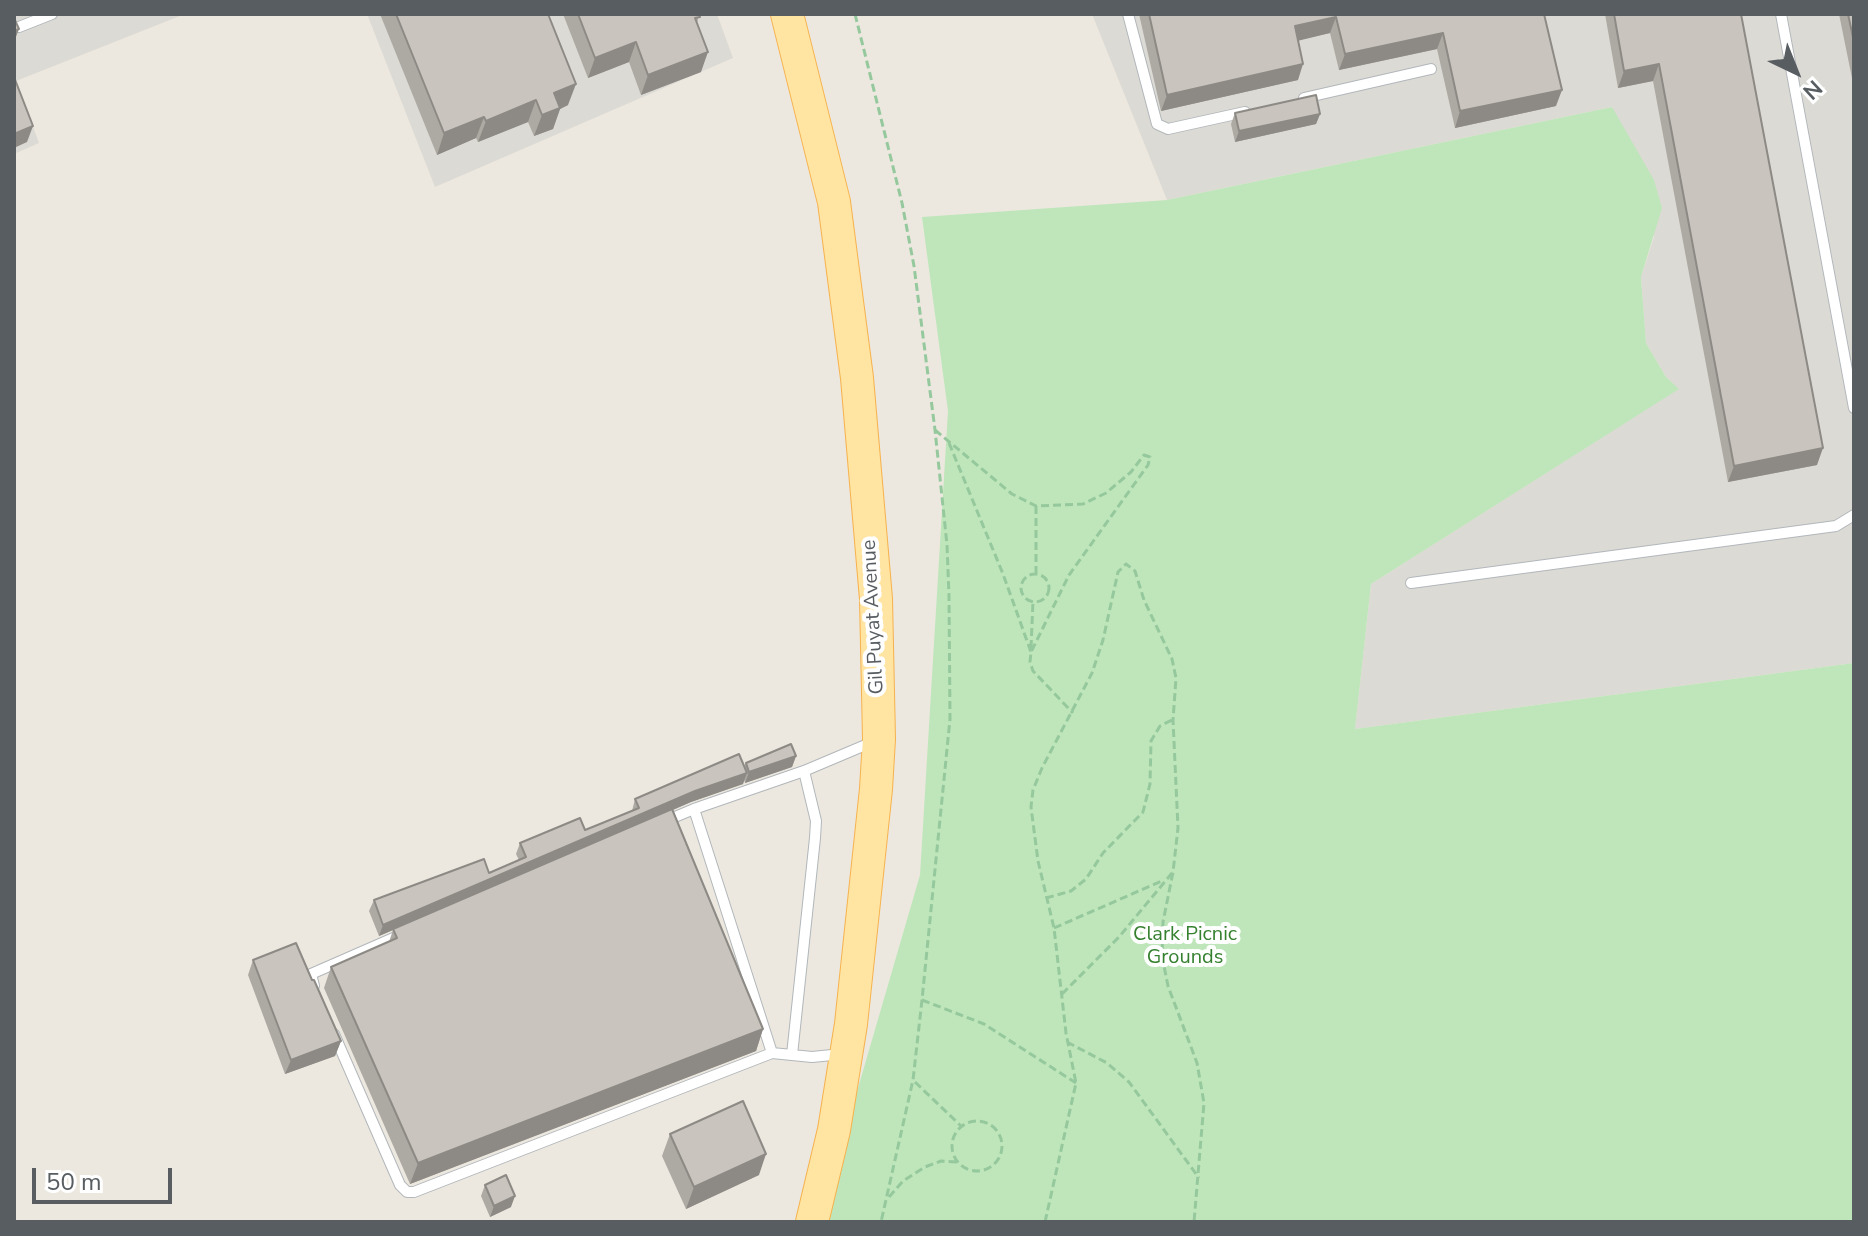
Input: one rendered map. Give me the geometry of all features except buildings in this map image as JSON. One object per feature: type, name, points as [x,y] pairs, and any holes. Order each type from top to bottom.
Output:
[{"type":"main road","name":"Gil Puyat Avenue","points":[[787,14],[834,202],[857,378],[876,599],[879,739],[846,1054],[834,1130],[812,1222]]},
{"type":"lane","points":[[19,27],[52,14]]},
{"type":"lane","points":[[1128,14],[1154,121],[1160,127],[1172,128],[1263,107]]},
{"type":"lane","points":[[1781,14],[1854,408]]},
{"type":"lane","points":[[1294,100],[1431,69]]},
{"type":"lane","points":[[1411,583],[1836,526],[1854,515]]},
{"type":"lane","points":[[650,827],[804,771],[879,739]]},
{"type":"lane","points":[[792,1055],[816,830],[804,771]]},
{"type":"lane","points":[[694,809],[772,1053]]},
{"type":"lane","points":[[316,991],[311,974],[402,935]]},
{"type":"lane","points":[[328,1019],[400,1185],[407,1192],[414,1192],[772,1053],[812,1057],[846,1054]]},
{"type":"path","points":[[855,14],[902,203],[914,266],[947,545],[950,719],[913,1080],[881,1222]]},
{"type":"path","points":[[935,430],[1012,494],[1036,506],[1083,504],[1106,493],[1131,472],[1144,455],[1150,457],[1148,465],[1069,575],[1031,652]]},
{"type":"path","points":[[949,442],[1031,652]]},
{"type":"path","points":[[1036,506],[1036,574]]},
{"type":"path","points":[[1045,1222],[1076,1083],[1067,1042],[1054,928],[1032,827],[1033,790],[1073,713],[1103,640],[1118,572],[1126,564],[1135,571],[1144,600],[1172,659],[1176,678],[1173,720],[1178,828],[1163,922],[1162,956],[1168,986],[1197,1063],[1204,1103],[1194,1222]]},
{"type":"path","points":[[1036,574],[1045,578],[1049,588],[1041,600],[1033,601],[1025,597],[1022,587],[1025,579],[1036,574]]},
{"type":"path","points":[[1033,601],[1030,662],[1033,671],[1073,713]]},
{"type":"path","points":[[1046,898],[1071,891],[1086,879],[1103,853],[1143,812],[1148,803],[1151,741],[1160,726],[1173,720]]},
{"type":"path","points":[[1062,994],[1119,937],[1173,872]]},
{"type":"path","points":[[1054,928],[1167,879]]},
{"type":"path","points":[[922,1000],[984,1024],[1076,1083]]},
{"type":"path","points":[[1067,1042],[1107,1063],[1129,1082],[1199,1178]]},
{"type":"path","points":[[913,1080],[961,1126]]},
{"type":"path","points":[[974,1121],[990,1125],[1002,1140],[1002,1149],[994,1165],[980,1171],[963,1168],[957,1162],[952,1142],[961,1126],[974,1121]]},
{"type":"path","points":[[886,1199],[903,1181],[925,1167],[941,1161],[957,1162]]},
{"type":"shaded area","points":[[14,14],[185,14],[16,81],[39,143],[14,154]]},
{"type":"shaded area","points":[[367,14],[717,14],[733,58],[435,187]]},
{"type":"shaded area","points":[[1092,14],[1854,14],[1854,663],[1355,729],[1371,584],[1678,389],[1666,377],[1646,343],[1641,277],[1654,237],[1612,107],[1167,200]]},
{"type":"green space","name":"Clark Picnic Grounds","points":[[1612,107],[1654,180],[1662,208],[1641,277],[1646,343],[1666,377],[1679,389],[1371,584],[1355,729],[1854,663],[1854,1222],[819,1222],[920,875],[948,411],[922,217],[1167,200]]}]
